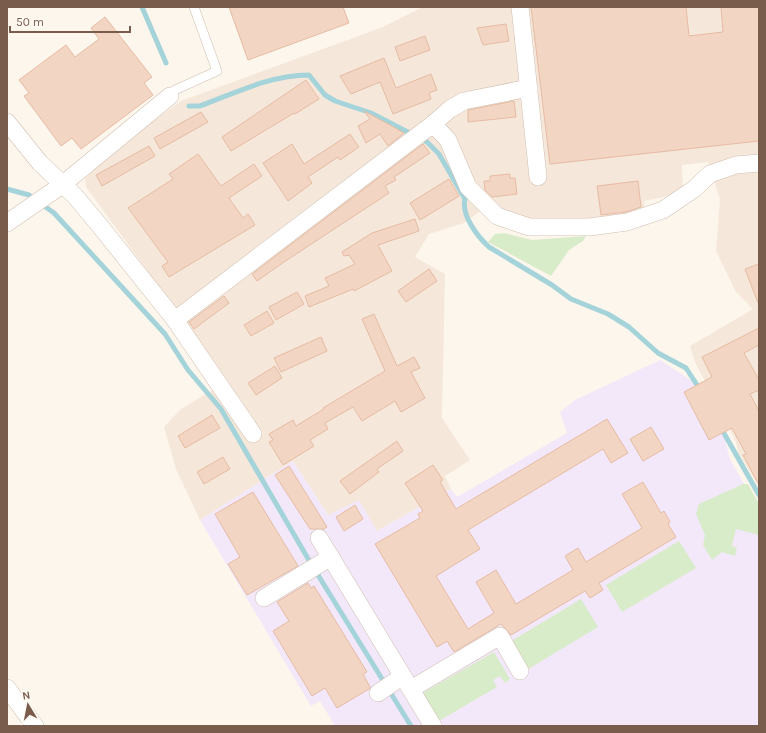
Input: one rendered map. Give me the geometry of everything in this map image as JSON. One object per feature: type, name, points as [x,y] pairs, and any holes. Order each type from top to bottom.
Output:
[{"type":"street","points":[[520,7],[538,177]]},
{"type":"street","points":[[175,320],[433,124],[450,109],[464,101],[529,88]]},
{"type":"street","points":[[7,223],[62,185],[170,96]]},
{"type":"street","points":[[7,122],[40,164],[75,196],[175,320],[253,434]]},
{"type":"street","points":[[433,124],[448,140],[468,187],[497,216],[529,227],[590,227],[627,222],[663,210],[694,189],[710,174],[736,165],[759,163]]},
{"type":"street","points":[[319,538],[327,560],[393,686],[434,726]]},
{"type":"street","points":[[264,598],[327,560]]},
{"type":"street","points":[[393,686],[500,636],[520,671]]},
{"type":"street","points":[[7,688],[35,726]]},
{"type":"lane","points":[[170,96],[175,90],[217,71],[194,7]]},
{"type":"shaded area","points":[[423,7],[759,7],[759,487],[739,454],[735,440],[695,362],[690,346],[753,309],[736,292],[716,251],[720,199],[708,162],[682,165],[683,189],[677,194],[644,201],[645,212],[621,218],[537,222],[490,204],[464,223],[429,234],[415,257],[445,274],[442,418],[470,460],[445,476],[451,489],[377,531],[328,515],[293,461],[200,520],[176,469],[164,427],[181,409],[228,381],[86,187],[85,179],[106,156],[181,101],[383,27]]},
{"type":"shaded area","points":[[660,360],[695,383],[725,440],[730,459],[759,510],[759,726],[335,726],[320,701],[311,706],[200,520],[293,461],[328,515],[359,500],[377,531],[451,489],[457,497],[567,433],[560,412],[575,400]]},
{"type":"green space","points":[[504,233],[532,240],[586,236],[583,241],[569,250],[551,276],[488,242],[495,234]]},
{"type":"green space","points":[[743,484],[748,484],[759,504],[759,535],[736,529],[732,546],[737,548],[735,556],[722,552],[712,560],[703,545],[705,535],[696,514],[699,504]]},
{"type":"green space","points":[[679,541],[696,568],[622,612],[606,585]]},
{"type":"green space","points":[[581,599],[598,627],[525,671],[508,643]]},
{"type":"green space","points":[[494,652],[510,679],[505,683],[500,676],[493,680],[497,687],[437,722],[421,694]]},
{"type":"building","points":[[229,7],[343,7],[349,23],[248,60]]},
{"type":"building","points":[[531,7],[686,7],[689,36],[723,32],[721,7],[759,7],[759,141],[550,164]]},
{"type":"building","points":[[105,17],[152,77],[144,83],[153,95],[81,149],[72,138],[61,146],[24,96],[29,93],[19,80],[66,45],[75,57],[99,39],[91,28]]},
{"type":"building","points":[[506,24],[509,41],[483,45],[477,28]]},
{"type":"building","points":[[425,36],[430,50],[400,61],[395,47]]},
{"type":"building","points":[[384,58],[396,88],[431,74],[437,90],[429,93],[431,99],[393,114],[380,82],[351,94],[340,76]]},
{"type":"building","points":[[306,80],[319,99],[231,151],[222,137]]},
{"type":"building","points":[[514,101],[516,117],[468,122],[468,110]]},
{"type":"building","points":[[364,111],[404,133],[388,146],[380,134],[366,143],[358,126],[370,119]]},
{"type":"building","points":[[201,112],[208,122],[160,149],[154,138]]},
{"type":"building","points":[[350,134],[359,147],[340,160],[338,157],[308,177],[312,183],[288,201],[263,163],[292,144],[304,164]]},
{"type":"building","points":[[423,144],[430,153],[394,177],[396,180],[385,186],[389,193],[257,281],[252,274]]},
{"type":"building","points":[[149,146],[155,156],[102,186],[96,175]]},
{"type":"building","points":[[198,154],[221,186],[254,164],[262,176],[229,198],[243,218],[248,214],[255,225],[169,277],[162,266],[168,262],[128,208],[173,179],[169,174]]},
{"type":"building","points":[[510,174],[510,178],[515,178],[517,194],[492,197],[485,190],[484,181],[490,181],[490,176]]},
{"type":"building","points":[[449,179],[459,196],[420,220],[410,203]]},
{"type":"building","points":[[638,181],[641,207],[626,212],[601,215],[597,186]]},
{"type":"building","points":[[415,219],[419,231],[378,245],[392,271],[354,291],[353,289],[309,307],[305,296],[329,286],[325,278],[355,264],[349,255],[344,256],[342,252],[372,233]]},
{"type":"building","points":[[759,264],[759,303],[758,303],[745,269]]},
{"type":"building","points":[[429,269],[437,281],[406,302],[398,291]]},
{"type":"building","points":[[297,292],[304,304],[276,320],[269,307]]},
{"type":"building","points":[[224,296],[229,303],[194,329],[189,322]]},
{"type":"building","points":[[267,311],[274,323],[251,336],[244,325]]},
{"type":"building","points":[[374,314],[397,366],[414,357],[420,368],[411,372],[425,398],[401,412],[395,401],[362,421],[353,407],[325,423],[328,429],[310,440],[314,446],[283,465],[269,442],[273,440],[269,434],[293,420],[296,426],[385,371],[362,319]]},
{"type":"building","points":[[759,328],[759,345],[744,353],[759,380],[759,390],[750,394],[759,411],[759,485],[743,455],[746,454],[732,428],[709,440],[684,392],[712,377],[702,357]]},
{"type":"building","points":[[321,337],[327,351],[281,372],[274,358]]},
{"type":"building","points":[[275,366],[282,378],[256,395],[248,383]]},
{"type":"building","points":[[212,415],[220,428],[185,448],[178,436]]},
{"type":"building","points":[[607,419],[628,453],[611,463],[603,449],[468,530],[480,549],[436,576],[468,629],[494,613],[476,582],[496,570],[516,604],[573,570],[565,556],[578,548],[586,562],[642,528],[622,494],[643,482],[661,513],[664,511],[670,522],[668,524],[676,537],[599,583],[603,590],[590,598],[585,591],[511,635],[501,624],[454,652],[447,641],[437,647],[375,544],[420,518],[418,514],[423,511],[405,483],[433,465],[443,480],[440,482],[456,509]]},
{"type":"building","points":[[651,427],[664,449],[643,461],[630,439]]},
{"type":"building","points":[[397,441],[403,451],[377,469],[379,472],[350,494],[340,481]]},
{"type":"building","points":[[223,457],[230,469],[204,484],[197,472]]},
{"type":"building","points":[[289,466],[327,527],[324,529],[310,529],[275,475]]},
{"type":"building","points":[[253,492],[298,566],[247,595],[228,564],[240,557],[215,514]]},
{"type":"building","points":[[355,505],[363,519],[344,531],[336,517]]},
{"type":"building","points":[[308,583],[311,588],[314,586],[367,672],[363,674],[370,687],[369,689],[337,708],[325,688],[312,696],[273,631],[289,621],[277,602]]},
{"type":"waterway","points":[[142,7],[166,63]]},
{"type":"waterway","points":[[189,106],[200,106],[267,81],[309,75],[325,95],[335,101],[371,113],[427,142],[439,154],[465,199],[465,212],[471,225],[489,247],[552,285],[571,299],[608,314],[629,327],[658,353],[686,368],[701,391]]},
{"type":"waterway","points":[[7,189],[29,195],[54,213],[165,334],[188,370],[221,409],[310,562],[411,726]]},
{"type":"waterway","points":[[721,428],[759,495]]}]
